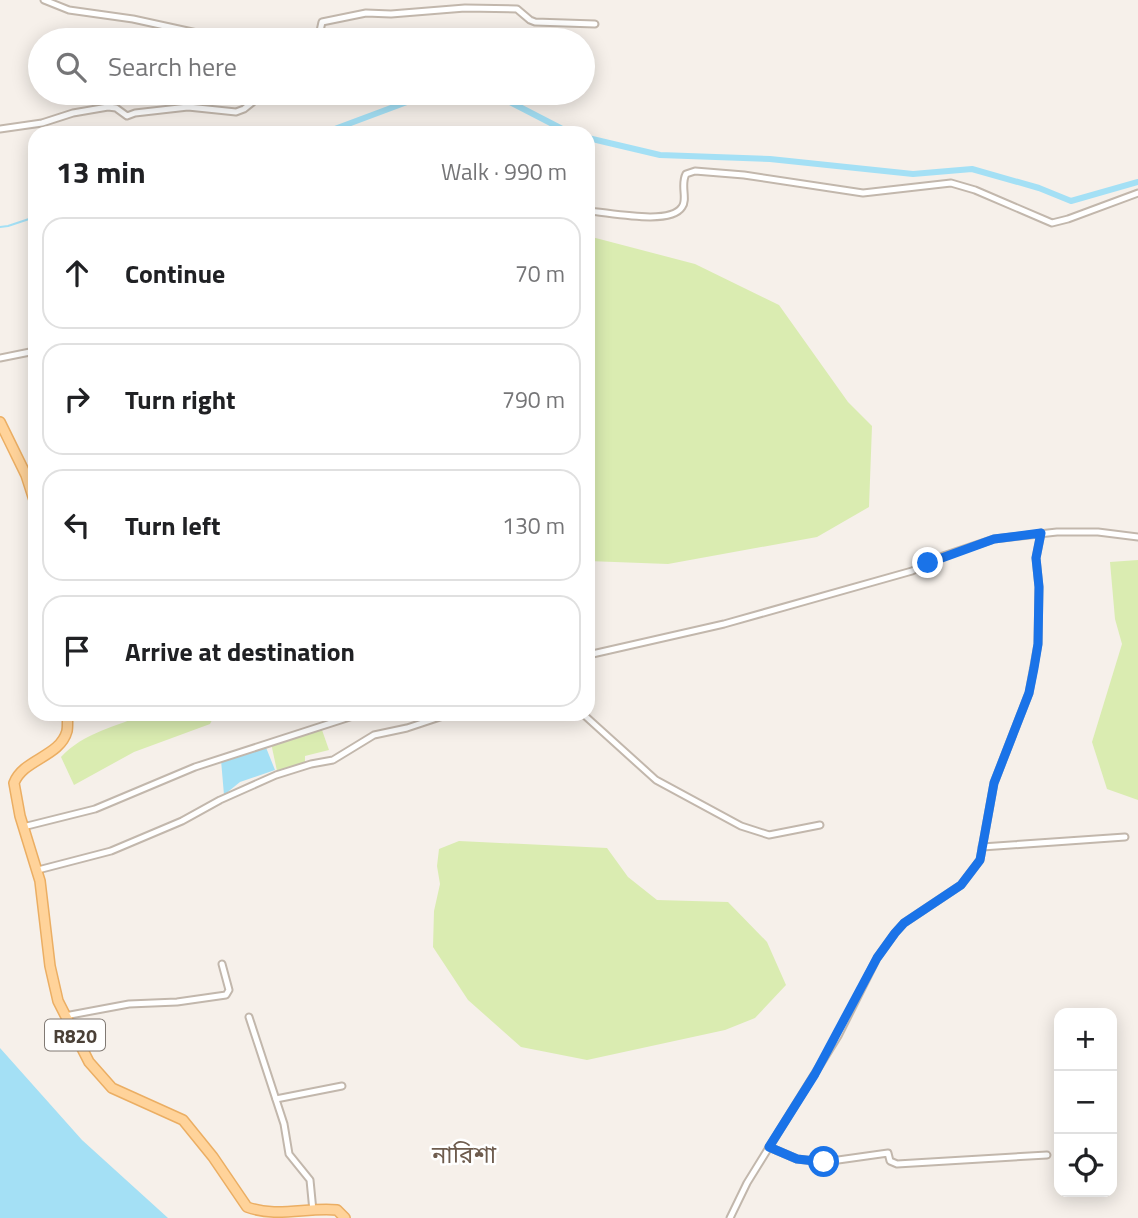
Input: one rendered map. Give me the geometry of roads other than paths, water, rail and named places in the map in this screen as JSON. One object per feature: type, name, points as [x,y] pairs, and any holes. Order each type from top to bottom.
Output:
[{"type":"main road","points":[[0,422],[28,481]]},
{"type":"main road","name":"R820","points":[[68,721],[67,730],[60,743],[17,776],[14,783],[23,827],[38,870],[50,966],[60,1008],[97,1073],[112,1088],[183,1120],[213,1157],[247,1207],[278,1213],[337,1210],[345,1218]]},
{"type":"street","points":[[44,0],[69,10],[174,28]]},
{"type":"street","points":[[321,28],[322,22],[366,13],[391,15],[440,9],[517,9],[535,22],[595,24]]},
{"type":"street","points":[[0,129],[42,123],[73,113],[108,107],[116,108],[127,116],[188,107],[236,112],[249,105]]},
{"type":"street","points":[[595,212],[635,216],[671,214],[684,204],[683,180],[686,174],[695,172],[744,175],[863,193],[951,183],[982,193],[1052,223],[1059,223],[1138,193]]},
{"type":"street","points":[[0,358],[28,352]]},
{"type":"street","points":[[595,653],[724,624],[912,570],[943,556],[994,539],[1041,533],[1098,532],[1138,537]]},
{"type":"street","points":[[730,1218],[769,1147],[815,1074],[877,958],[904,923],[961,885],[980,860],[994,783],[1020,717],[1038,644],[1039,587],[1036,558],[1041,533]]},
{"type":"street","points":[[23,827],[95,809],[195,766],[337,721]]},
{"type":"street","points":[[38,870],[111,851],[182,821],[220,800],[276,775],[333,760],[374,735],[428,721]]},
{"type":"street","points":[[591,721],[656,780],[741,826],[769,835],[820,825]]},
{"type":"street","points":[[982,847],[1125,837]]},
{"type":"street","points":[[65,1016],[129,1004],[177,1002],[226,995],[229,990],[222,964]]},
{"type":"street","points":[[248,1017],[284,1124],[289,1154],[310,1180],[313,1211]]},
{"type":"street","points":[[275,1099],[342,1086]]},
{"type":"street","points":[[769,1147],[797,1159],[824,1162],[888,1153],[890,1161],[897,1164],[1047,1155]]},
{"type":"water","points":[[265,745],[275,770],[240,782],[224,795],[221,760]]},
{"type":"water","points":[[0,1048],[82,1140],[168,1218],[0,1218]]},
{"type":"waterway","points":[[343,126],[399,105]]},
{"type":"waterway","points":[[516,105],[556,126]]},
{"type":"waterway","points":[[595,140],[660,155],[770,159],[913,174],[972,169],[1039,188],[1071,201],[1138,182]]},
{"type":"waterway","points":[[0,227],[28,219]]},
{"type":"district","name":"নারিশা","points":[[464,1154]]}]
